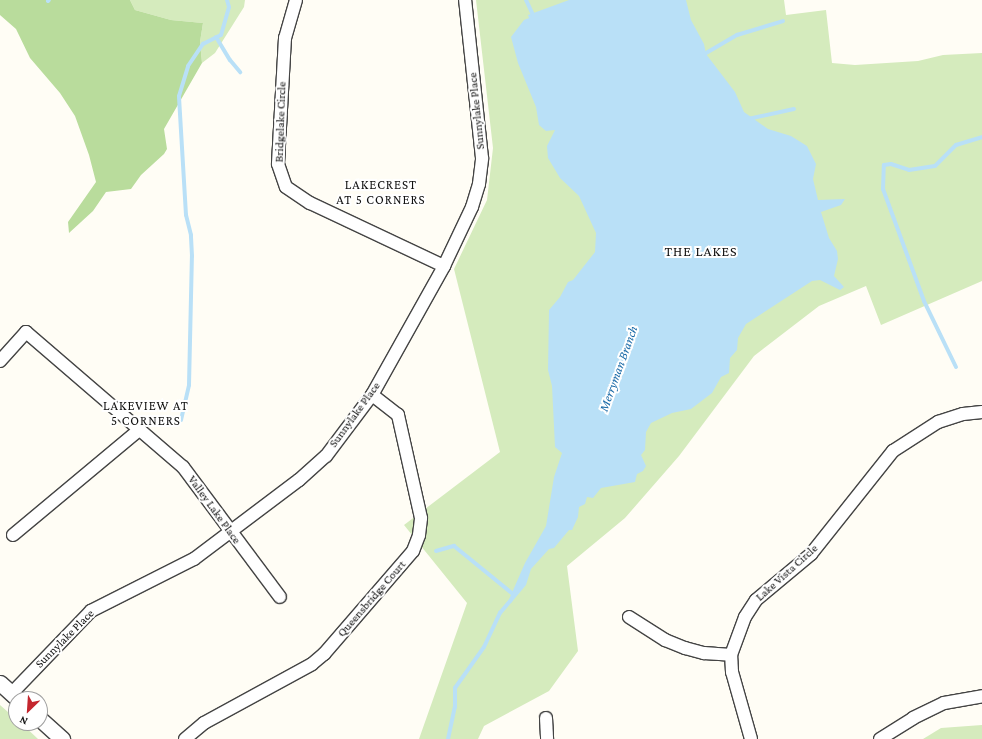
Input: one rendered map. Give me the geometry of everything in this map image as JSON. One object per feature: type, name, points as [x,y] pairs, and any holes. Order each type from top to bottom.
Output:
[{"type":"street","name":"Bridgelake Circle","points":[[296,0],[285,38],[278,164],[286,187],[310,203],[444,266]]},
{"type":"street","name":"Sunnylake Place","points":[[19,691],[91,611],[194,559],[299,480],[326,456],[372,395],[444,266],[472,207],[479,184],[482,158],[465,0]]},
{"type":"street","name":"Valley Lake Place","points":[[0,361],[26,332],[140,429],[182,467],[229,532],[280,597]]},
{"type":"street","name":"Queensbridge Court","points":[[186,739],[204,723],[312,664],[324,654],[413,551],[419,535],[421,518],[398,415],[372,395]]},
{"type":"street","name":"Lake Vista Circle","points":[[751,739],[732,672],[731,655],[745,617],[756,600],[811,554],[893,451],[938,422],[963,414],[982,412]]},
{"type":"street","points":[[13,535],[140,429]]},
{"type":"street","points":[[630,616],[665,640],[684,648],[704,653],[731,655]]},
{"type":"street","points":[[0,683],[9,691]]},
{"type":"street","points":[[880,739],[913,718],[944,703],[982,696]]},
{"type":"street","points":[[546,718],[547,739]]},
{"type":"street","points":[[48,726],[62,739]]},
{"type":"green space","points":[[0,0],[130,0],[135,10],[171,20],[203,23],[200,42],[202,63],[164,129],[167,149],[164,154],[141,175],[131,189],[106,192],[93,211],[69,233],[68,222],[96,182],[89,155],[75,116],[60,93],[30,58],[16,29],[0,15]]},
{"type":"green space","points":[[130,0],[245,0],[244,7],[215,53],[202,63],[200,42],[203,23],[171,20],[135,10]]},
{"type":"green space","points":[[476,0],[784,0],[786,15],[826,10],[832,63],[855,65],[918,61],[943,55],[982,53],[982,281],[881,325],[866,286],[819,306],[754,356],[679,456],[625,518],[567,566],[578,651],[549,691],[484,726],[478,739],[419,739],[467,603],[404,525],[500,452],[454,269],[487,200],[493,148]]},
{"type":"green space","points":[[0,705],[8,712],[8,731],[30,731],[38,739],[0,739]]},
{"type":"green space","points":[[982,725],[982,739],[923,739],[941,728]]},
{"type":"water","points":[[569,0],[686,0],[691,20],[704,44],[706,54],[735,92],[744,112],[768,129],[791,136],[807,146],[816,164],[813,179],[818,200],[845,199],[841,205],[821,212],[829,238],[837,251],[838,259],[834,276],[844,287],[840,290],[820,280],[812,281],[746,324],[738,338],[737,350],[730,358],[729,373],[721,377],[712,393],[691,409],[672,413],[651,423],[646,432],[645,450],[641,455],[646,466],[643,471],[637,474],[635,482],[601,488],[593,498],[587,497],[585,504],[579,507],[578,517],[572,530],[569,530],[554,548],[549,549],[531,569],[526,585],[511,603],[507,604],[525,563],[546,526],[554,477],[562,453],[555,447],[552,386],[548,370],[549,310],[560,297],[568,282],[573,280],[595,252],[596,233],[579,196],[560,178],[548,158],[547,146],[555,130],[546,131],[539,125],[536,107],[518,63],[511,37],[524,20],[529,18],[528,15]]},
{"type":"waterway","points":[[181,420],[189,385],[192,256],[191,235],[186,215],[179,96],[188,66],[203,44],[221,35],[229,7],[227,0]]},
{"type":"waterway","name":"Merryman Branch","points":[[526,0],[534,17]]},
{"type":"waterway","points":[[701,56],[737,35],[783,21]]},
{"type":"waterway","points":[[216,37],[230,60],[240,72]]},
{"type":"waterway","points":[[748,119],[794,109]]},
{"type":"waterway","points":[[956,367],[924,301],[883,189],[884,165],[891,164],[909,170],[935,166],[956,145],[982,137]]},
{"type":"waterway","points":[[436,551],[454,546],[514,595]]},
{"type":"waterway","name":"Merryman Branch","points":[[448,739],[455,707],[455,688],[484,647],[500,613],[510,601]]},
{"type":"district","name":"LAKECREST AT 5 CORNERS","points":[[381,194]]},
{"type":"district","name":"THE LAKES","points":[[701,251]]},
{"type":"district","name":"LAKEVIEW AT 5 CORNERS","points":[[146,414]]}]
